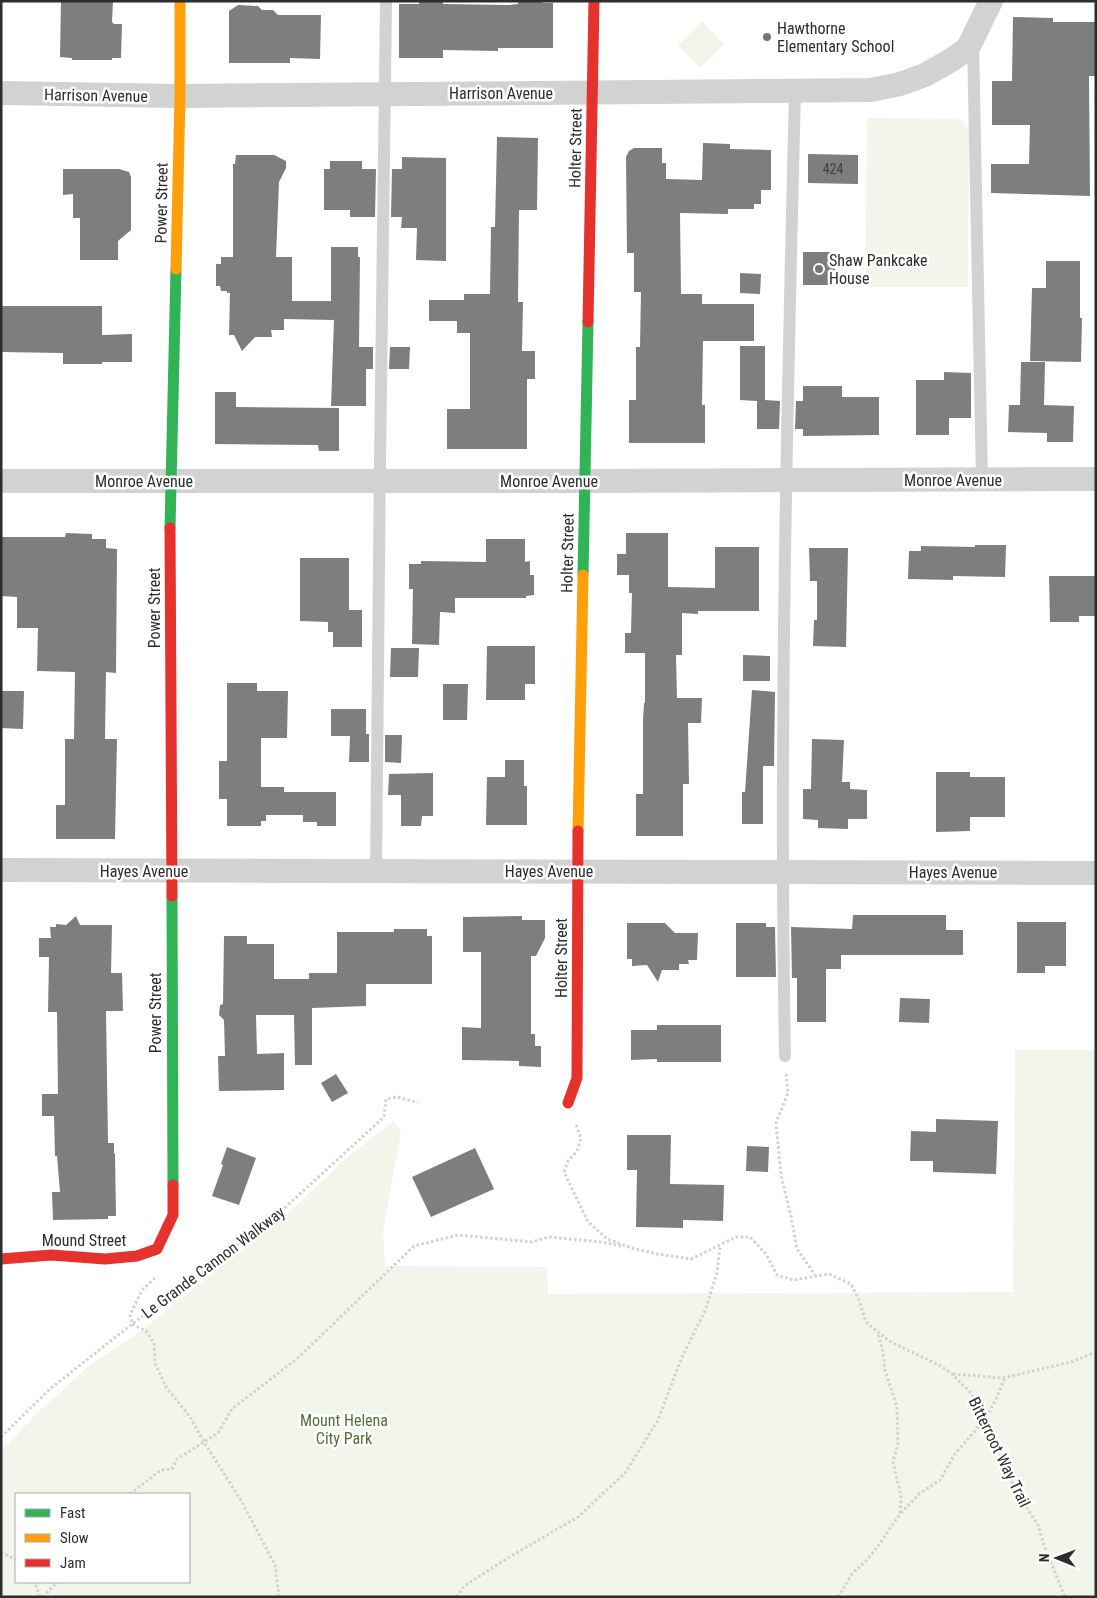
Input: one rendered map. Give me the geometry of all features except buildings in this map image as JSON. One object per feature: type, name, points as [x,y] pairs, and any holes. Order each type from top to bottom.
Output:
[{"type":"street","name":"Power Street","points":[[157,1249],[173,1215],[170,481],[180,96],[180,1]]},
{"type":"street","name":"Holter Street","points":[[568,1103],[576,1078],[577,871],[594,1]]},
{"type":"street","name":"Harrison Avenue","points":[[1,94],[180,96],[872,90],[900,84],[925,75],[968,48],[991,1]]},
{"type":"street","name":"Monroe Avenue","points":[[1,480],[584,481],[1096,479]]},
{"type":"street","name":"Hayes Avenue","points":[[1,870],[1096,873]]},
{"type":"street","name":"Mound Street","points":[[1,1259],[51,1255],[105,1259],[137,1256],[157,1249]]},
{"type":"lane","points":[[376,871],[386,1]]},
{"type":"lane","points":[[980,1],[976,31],[982,480]]},
{"type":"lane","points":[[785,1056],[782,872],[786,480],[795,91]]},
{"type":"path","points":[[785,1056],[788,1093],[776,1123],[781,1175],[797,1249],[816,1275]]},
{"type":"path","name":"Le Grande Cannon Walkway","points":[[1,1437],[50,1389],[132,1324],[278,1214],[384,1117],[386,1099],[398,1097],[418,1103]]},
{"type":"path","name":"Bitterroot Way Trail","points":[[568,1103],[581,1138],[577,1151],[568,1161],[564,1172],[588,1222],[607,1239],[657,1254],[691,1259],[736,1237],[750,1237],[766,1254],[776,1275],[793,1280],[829,1274],[851,1284],[859,1300],[866,1322],[877,1332],[889,1341],[939,1365],[952,1374],[971,1393],[985,1419],[1015,1490],[1038,1525],[1065,1597]]},
{"type":"path","points":[[131,1493],[160,1470],[172,1469],[177,1459],[218,1433],[232,1409],[299,1358],[414,1246],[458,1235],[532,1242],[549,1237],[601,1242],[632,1248]]},
{"type":"path","points":[[457,1597],[464,1586],[578,1517],[625,1474],[658,1420],[682,1359],[705,1311],[716,1273],[720,1246]]},
{"type":"path","points":[[157,1249],[164,1257],[166,1263],[163,1270],[142,1290],[130,1314],[132,1324],[146,1331],[154,1343],[155,1363],[166,1387],[190,1417],[242,1502],[275,1565],[279,1597]]},
{"type":"path","points":[[877,1332],[883,1352],[885,1370],[897,1407],[898,1443],[893,1462],[901,1496],[900,1514]]},
{"type":"path","points":[[952,1374],[1005,1377],[1071,1362],[1096,1352]]},
{"type":"path","points":[[838,1597],[852,1574],[878,1546],[900,1514],[919,1494],[940,1480],[956,1454],[985,1419],[1005,1377]]},
{"type":"path","points":[[1,1552],[15,1559]]},
{"type":"path","points":[[34,1583],[42,1597],[56,1583]]},
{"type":"green space","points":[[702,21],[724,44],[700,68],[678,45]]},
{"type":"green space","points":[[867,118],[957,119],[965,122],[969,130],[968,287],[865,287]]},
{"type":"green space","name":"Mount Helena City Park","points":[[1015,1050],[1096,1050],[1096,1597],[1,1597],[1,1451],[38,1412],[89,1366],[142,1330],[292,1210],[344,1160],[393,1121],[401,1132],[383,1231],[385,1266],[547,1267],[548,1294],[1013,1292]]},
{"type":"traffic: fast","points":[[170,528],[176,269]]},
{"type":"traffic: fast","points":[[583,575],[588,322]]},
{"type":"traffic: fast","points":[[172,896],[173,1185]]},
{"type":"traffic: slow","points":[[176,269],[180,1]]},
{"type":"traffic: slow","points":[[578,831],[583,575]]},
{"type":"traffic: jam","points":[[588,322],[594,1]]},
{"type":"traffic: jam","points":[[170,528],[172,896]]},
{"type":"traffic: jam","points":[[568,1103],[577,1078],[578,831]]},
{"type":"traffic: jam","points":[[1,1259],[51,1255],[105,1259],[137,1256],[157,1249],[173,1215],[173,1185]]},
{"type":"place","name":"Hawthorne Elementary School","points":[[767,37]]},
{"type":"place","name":"Shaw Pankcake House","points":[[819,269]]}]
